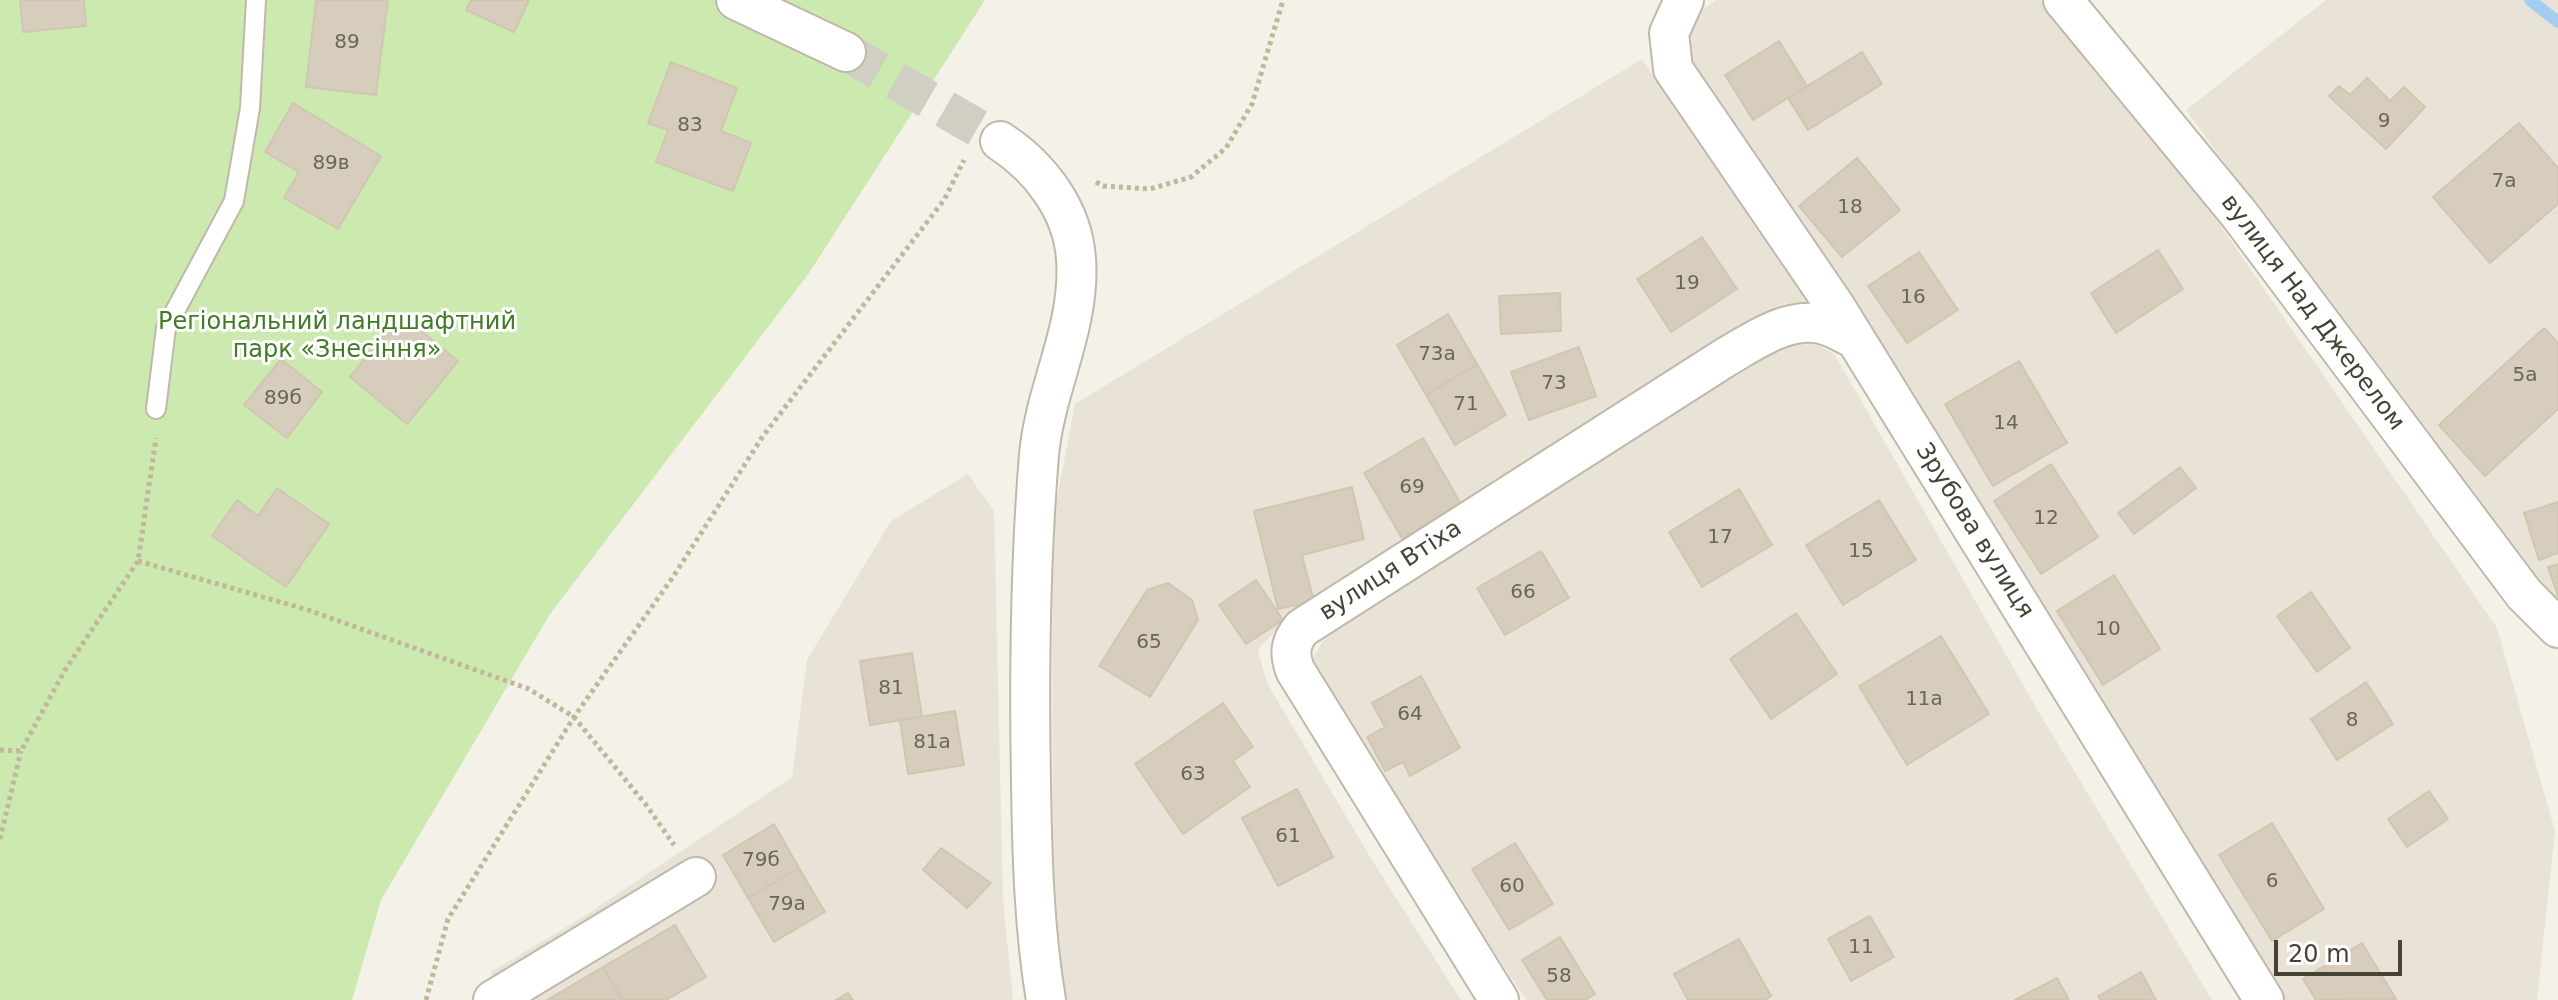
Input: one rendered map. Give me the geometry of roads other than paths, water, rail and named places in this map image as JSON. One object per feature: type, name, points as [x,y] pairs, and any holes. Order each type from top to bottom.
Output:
[{"type":"street","points":[[736,0],[846,52]]},
{"type":"street","name":"Зрубова вулиця","points":[[1684,0],[1669,33],[1673,69],[1856,340],[2264,1000]]},
{"type":"street","name":"вулиця Над Джерелом","points":[[2063,0],[2239,214],[2524,594],[2558,628]]},
{"type":"street","points":[[984,147],[1018,153],[1050,187],[1069,224],[1077,257],[1076,301],[1040,451],[1034,539],[1029,692],[1032,830],[1046,1000]]},
{"type":"street","name":"вулиця Втіха","points":[[1499,1000],[1295,670],[1290,657],[1295,636],[1302,628],[1372,582],[1726,357],[1774,330],[1795,324],[1819,323],[1856,340]]},
{"type":"street","points":[[493,1000],[696,877]]},
{"type":"lane","points":[[156,409],[166,328],[234,201],[250,108],[256,0]]},
{"type":"waterway","points":[[2530,0],[2558,22]]},
{"type":"tunnel","points":[[846,52],[1000,141]]},
{"type":"park label","name":"Регіональний ландшафтний парк «Знесіння»","points":[[337,337]]}]
